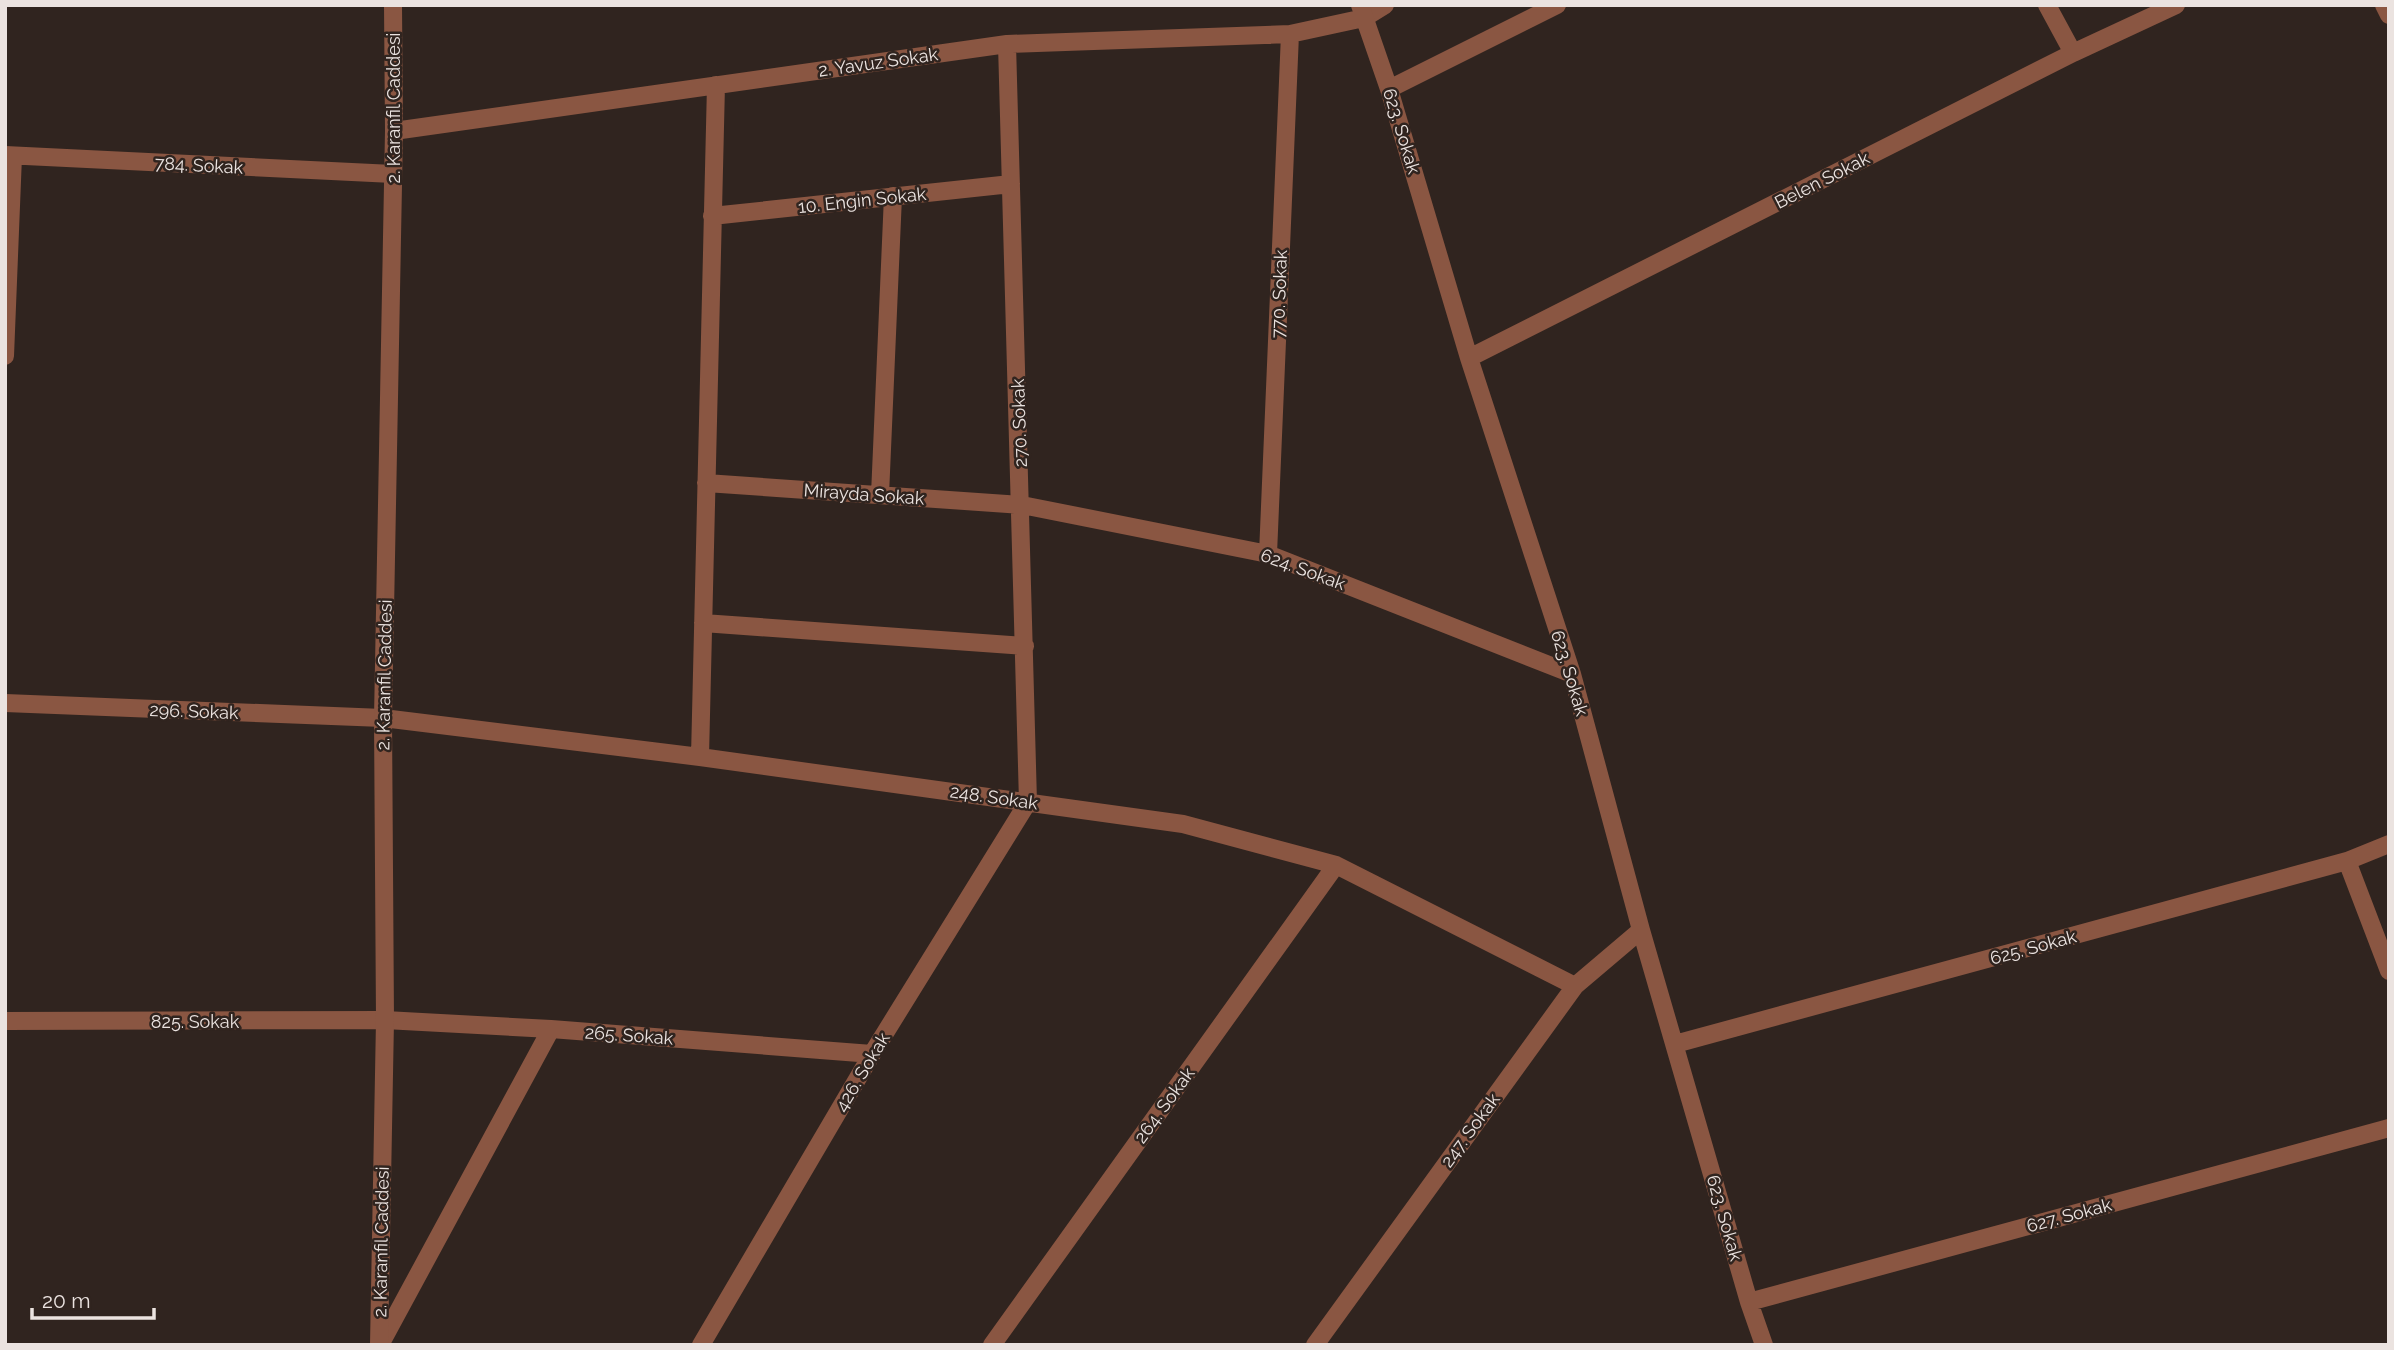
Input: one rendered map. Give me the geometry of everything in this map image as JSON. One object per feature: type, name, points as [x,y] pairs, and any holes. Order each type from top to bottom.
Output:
[{"type":"street","name":"2. Karanfil Caddesi","points":[[380,1345],[385,1020],[383,718],[394,131],[393,5]]},
{"type":"street","name":"2. Yavuz Sokak","points":[[394,131],[1007,44],[1290,34],[1385,5]]},
{"type":"street","points":[[1390,89],[1557,5]]},
{"type":"street","points":[[2047,5],[2074,53]]},
{"type":"street","name":"Belen Sokak","points":[[1469,358],[2074,53],[2176,5]]},
{"type":"street","points":[[2384,5],[2389,15]]},
{"type":"street","name":"623. Sokak","points":[[1362,12],[1390,89],[1469,358],[1572,674],[1641,930],[1749,1302],[1764,1345]]},
{"type":"street","name":"770. Sokak","points":[[1268,554],[1290,34]]},
{"type":"street","name":"270. Sokak","points":[[1007,44],[1028,802]]},
{"type":"street","points":[[700,757],[716,85]]},
{"type":"street","points":[[5,356],[9,156]]},
{"type":"street","name":"784. Sokak","points":[[9,156],[393,174]]},
{"type":"street","name":"10. Engin Sokak","points":[[712,216],[1011,184]]},
{"type":"street","points":[[880,495],[894,196]]},
{"type":"street","name":"Mirayda Sokak","points":[[706,484],[1021,505]]},
{"type":"street","name":"624. Sokak","points":[[1021,505],[1268,554],[1572,674]]},
{"type":"street","points":[[702,623],[1025,646]]},
{"type":"street","name":"296. Sokak","points":[[5,703],[383,718]]},
{"type":"street","name":"248. Sokak","points":[[383,718],[700,757],[1183,824],[1336,864],[1575,986]]},
{"type":"street","name":"426. Sokak","points":[[701,1345],[872,1054],[1028,802]]},
{"type":"street","name":"625. Sokak","points":[[1675,1044],[2347,861],[2389,844]]},
{"type":"street","points":[[2347,861],[2389,971]]},
{"type":"street","name":"264. Sokak","points":[[992,1345],[1336,864]]},
{"type":"street","name":"247. Sokak","points":[[1315,1345],[1575,986],[1641,930]]},
{"type":"street","name":"825. Sokak","points":[[5,1021],[385,1020]]},
{"type":"street","name":"265. Sokak","points":[[385,1020],[551,1029],[872,1054]]},
{"type":"street","name":"2. Karanfil Caddesi","points":[[380,1345],[551,1029]]},
{"type":"street","name":"627. Sokak","points":[[1749,1302],[2389,1128]]}]
